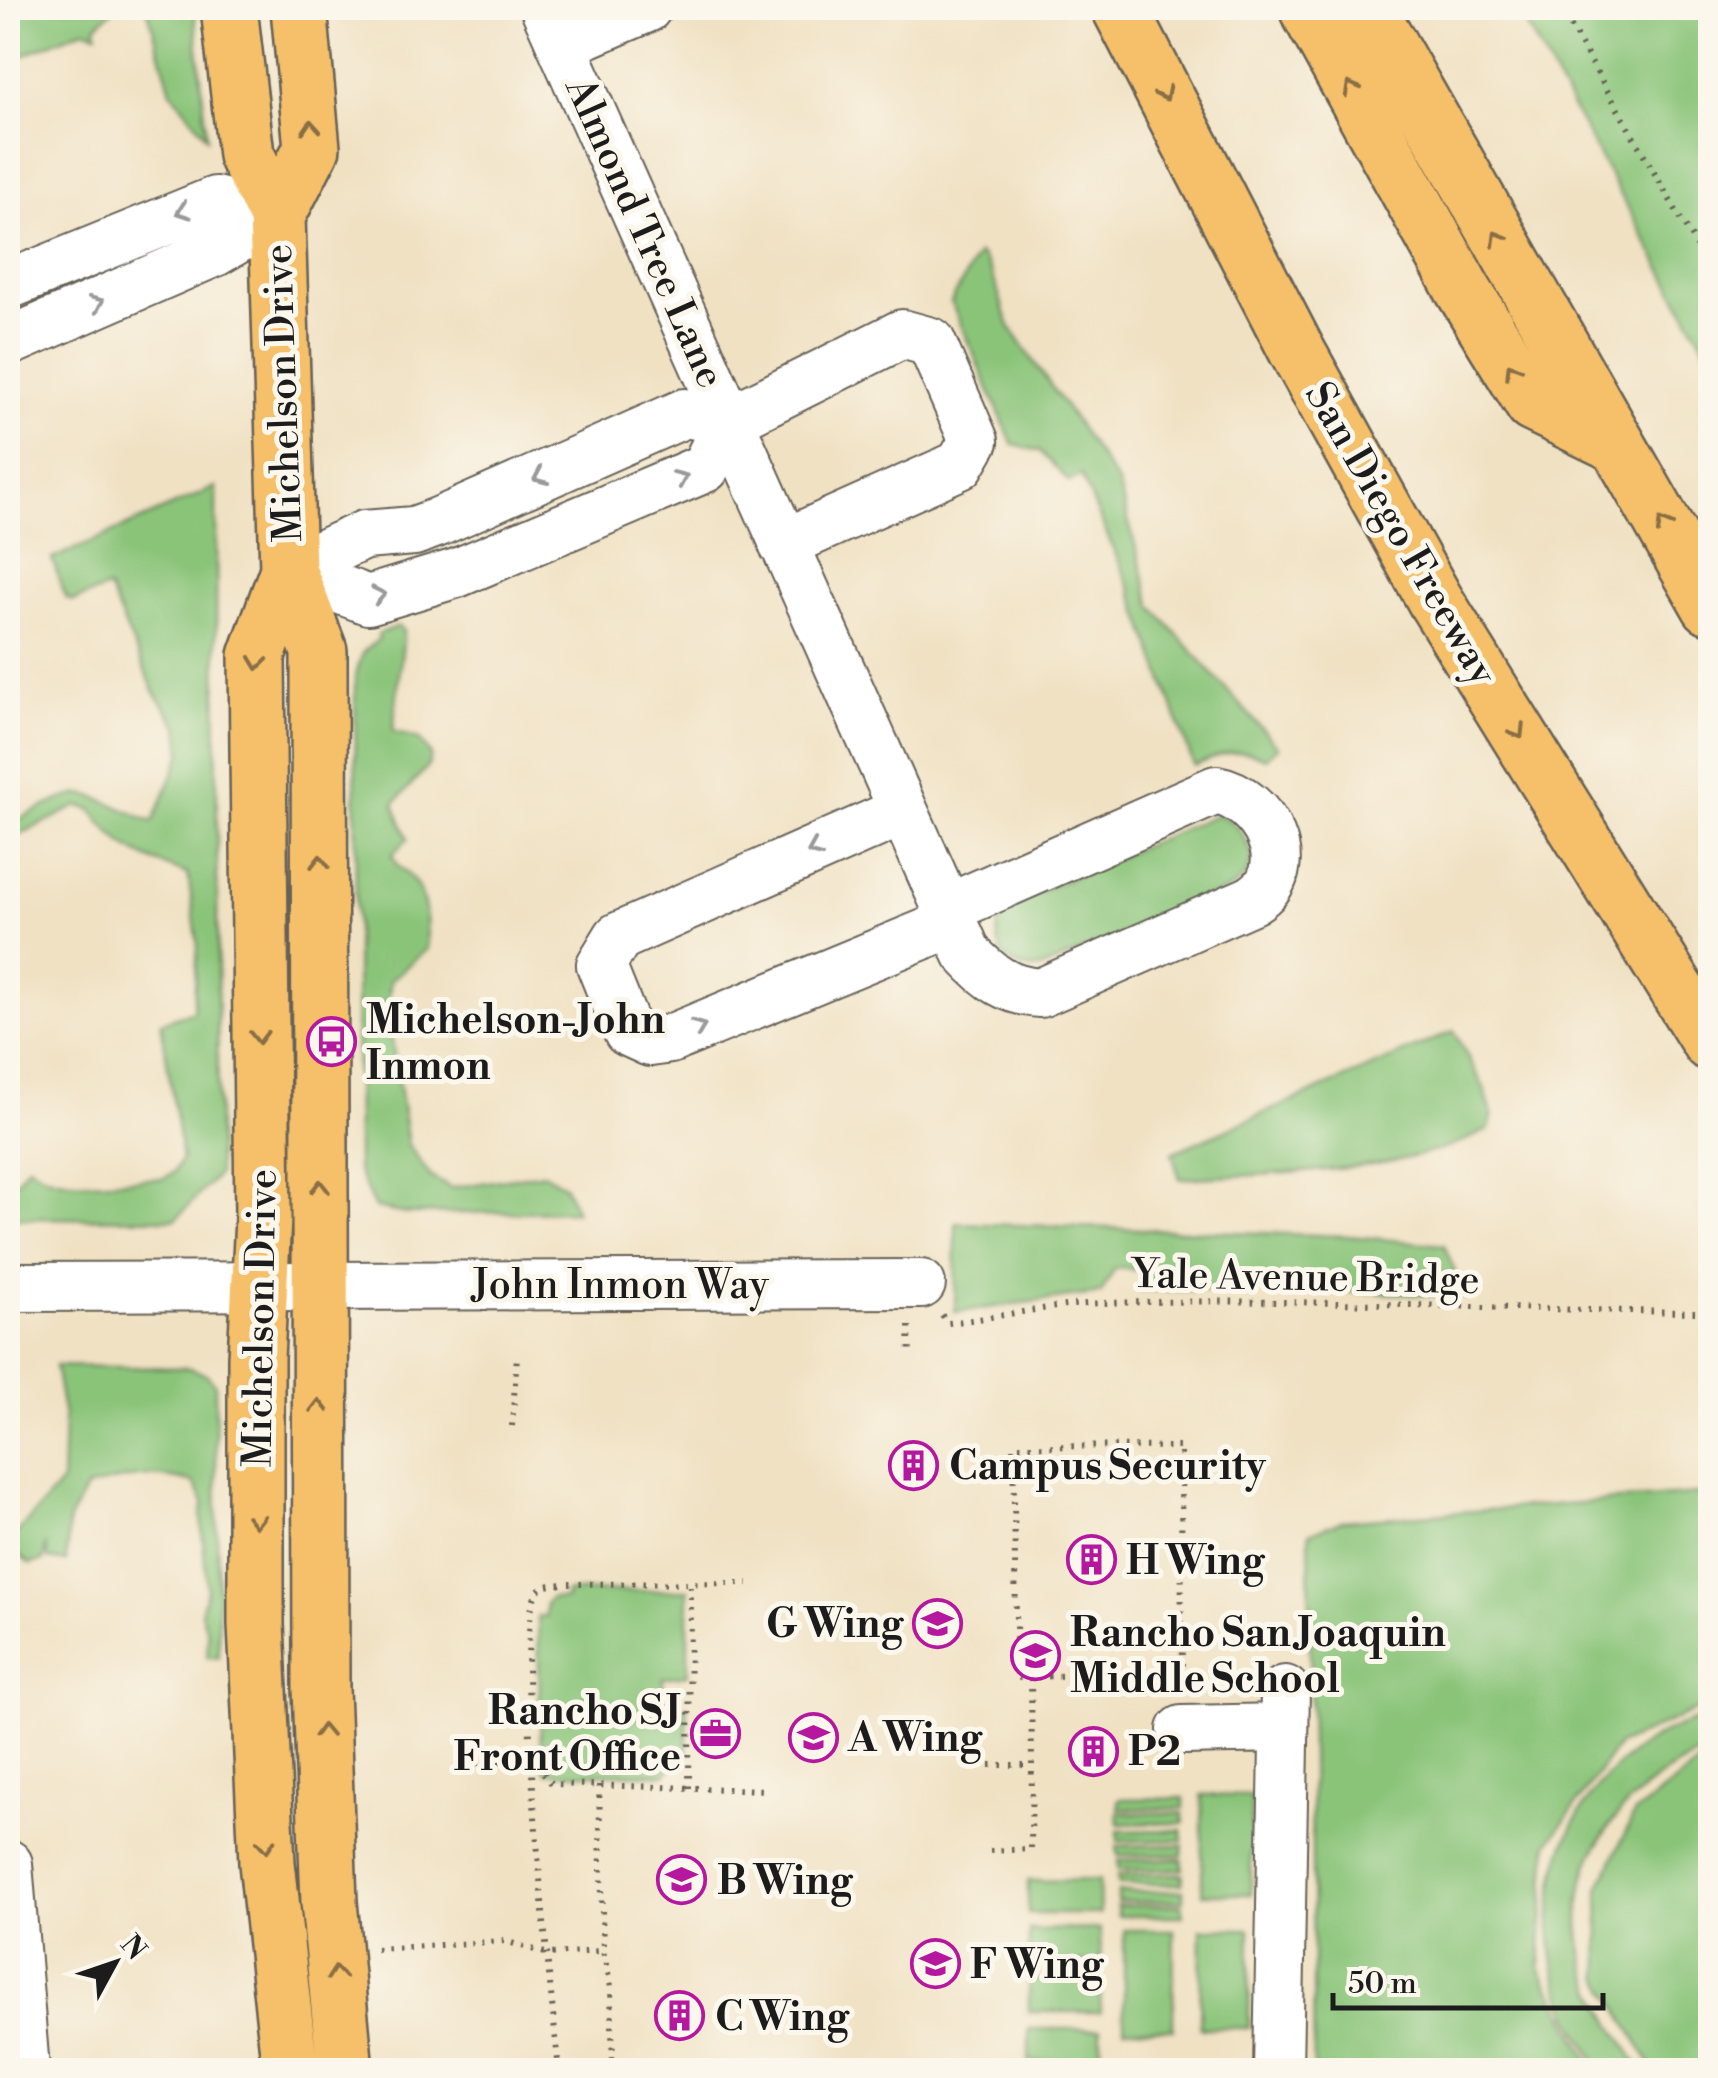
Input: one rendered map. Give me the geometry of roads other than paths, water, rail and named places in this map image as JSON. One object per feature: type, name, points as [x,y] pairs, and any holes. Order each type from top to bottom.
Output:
[{"type":"main road","name":"Michelson Drive","points":[[229,8],[246,155],[277,216],[288,570],[319,651],[321,1688],[329,1902],[345,2070]]},
{"type":"main road","name":"Michelson Drive","points":[[277,216],[312,148],[299,8]]},
{"type":"main road","name":"San Diego Freeway","points":[[1120,8],[1297,351],[1426,583],[1710,1043]]},
{"type":"main road","points":[[1306,8],[1462,288],[1533,404],[1616,444]]},
{"type":"main road","points":[[1368,8],[1710,606]]},
{"type":"main road","name":"Michelson Drive","points":[[288,570],[257,656],[260,1284],[256,1624],[261,1776],[290,2070]]},
{"type":"street","name":"Almond Tree Lane","points":[[647,8],[554,26],[952,915],[967,954],[982,970],[1014,991],[1040,993],[1252,900],[1266,892],[1274,875],[1277,854],[1262,818],[1244,799],[1216,790],[952,915],[670,1038],[650,1042],[628,1032],[601,965],[618,938],[904,811]]},
{"type":"street","points":[[8,284],[216,200],[277,216]]},
{"type":"street","points":[[8,342],[214,252],[277,216]]},
{"type":"street","name":"Almond Tree Lane","points":[[288,570],[368,600],[457,574],[705,468],[728,421],[902,334],[931,342],[974,441],[960,465],[783,544]]},
{"type":"street","name":"John Inmon Way","points":[[8,1288],[920,1284]]},
{"type":"street","points":[[1182,1730],[1284,1709],[1278,2070]]},
{"type":"street","points":[[8,1864],[25,2070]]},
{"type":"place","name":"Michelson-John Inmon","points":[[331,1042]]},
{"type":"place","name":"Campus Security","points":[[914,1465]]},
{"type":"place","name":"H Wing","points":[[1091,1560]]},
{"type":"place","name":"G Wing","points":[[938,1623]]},
{"type":"place","name":"Rancho San Joaquin Middle School","points":[[1035,1655]]},
{"type":"place","name":"Rancho SJ Front Office","points":[[716,1733]]},
{"type":"place","name":"A Wing","points":[[813,1737]]},
{"type":"place","name":"P2","points":[[1093,1751]]},
{"type":"place","name":"B Wing","points":[[682,1880]]},
{"type":"place","name":"F Wing","points":[[935,1964]]},
{"type":"place","name":"C Wing","points":[[680,2016]]}]
